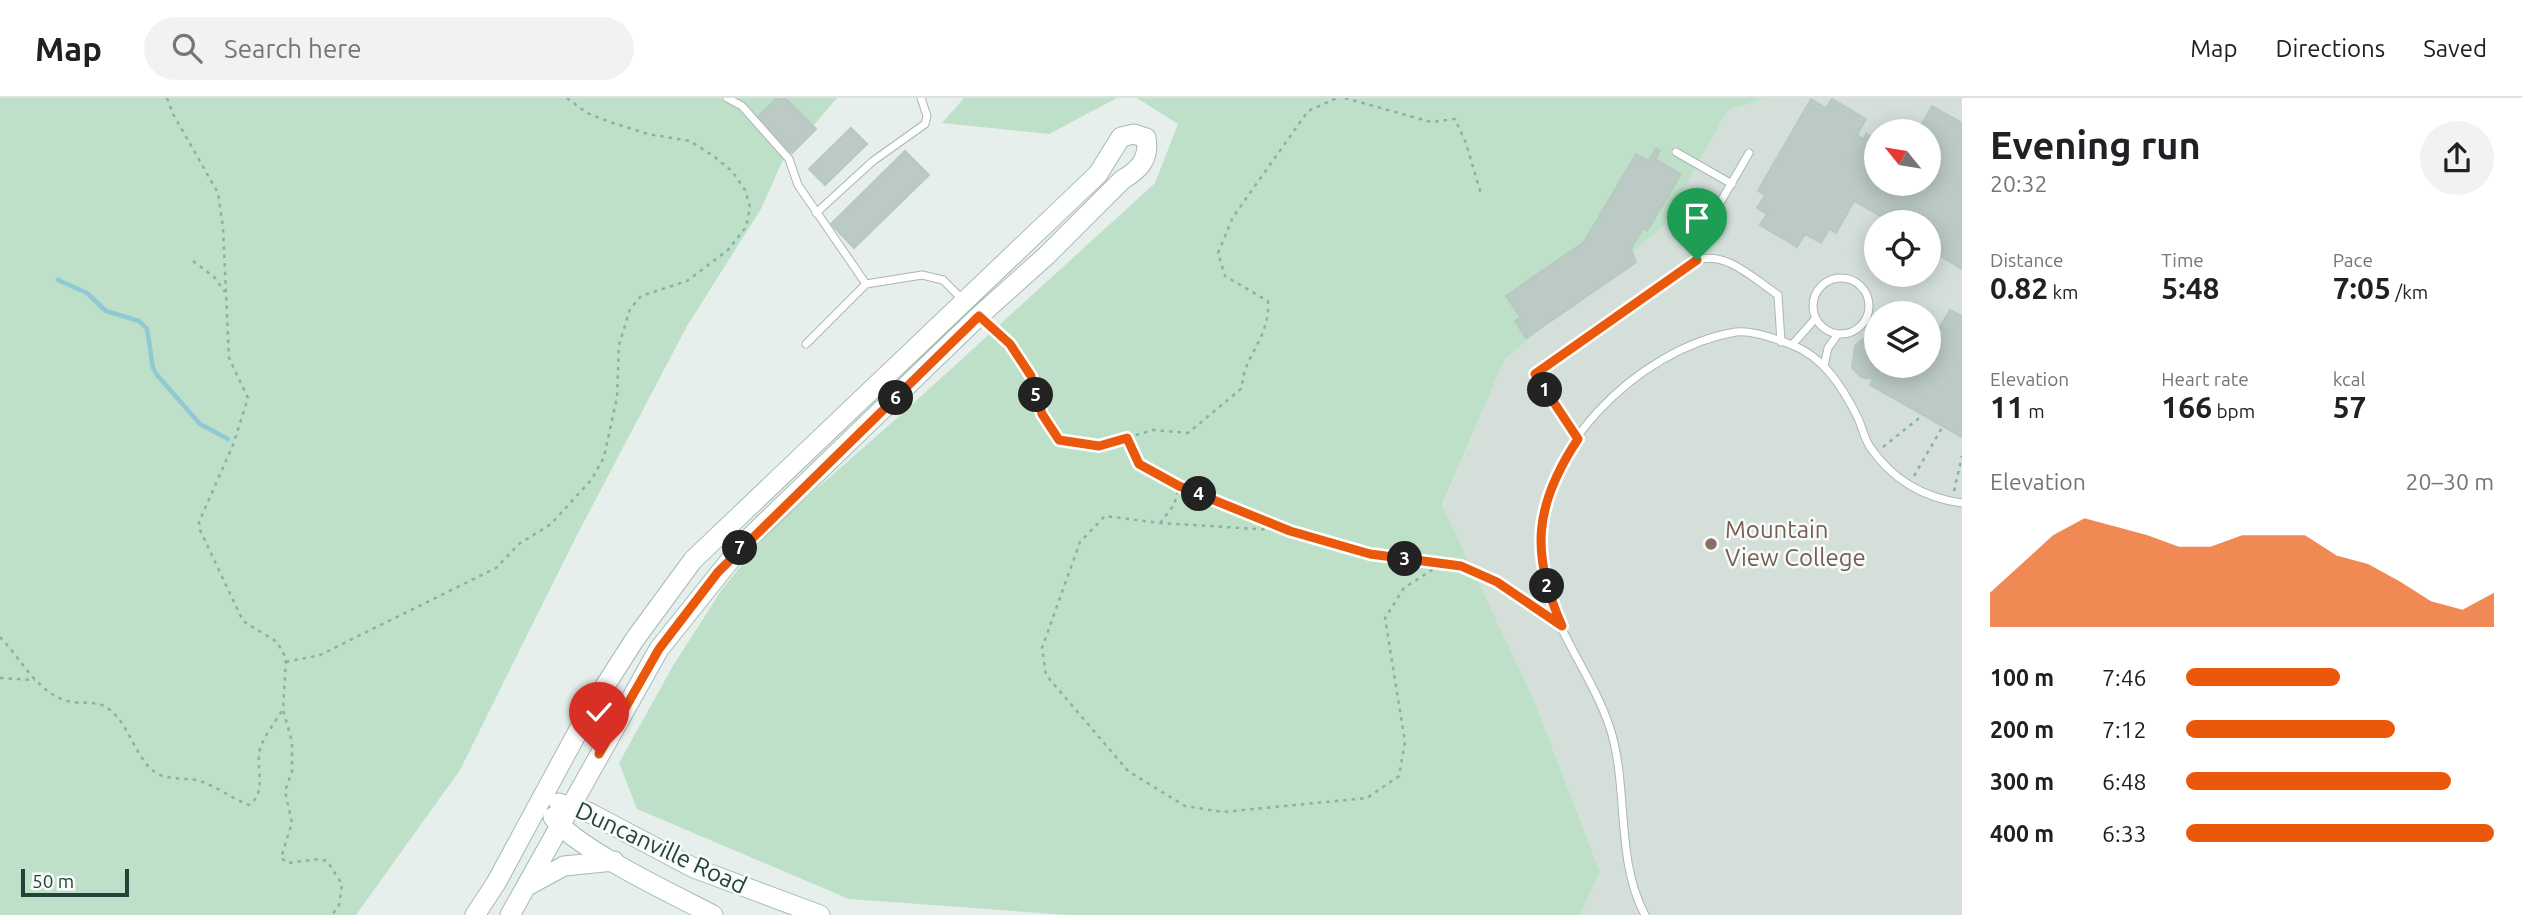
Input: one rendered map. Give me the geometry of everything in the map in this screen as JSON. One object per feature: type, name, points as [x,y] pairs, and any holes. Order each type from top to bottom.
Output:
[{"type":"street","points":[[475,915],[589,711],[635,639],[694,560],[1098,174],[1121,137],[1134,134],[1146,138],[1147,152],[1136,171],[1122,180],[1046,256],[979,316],[726,563],[659,649],[615,724],[528,886],[509,915]]},
{"type":"street","points":[[589,711],[615,724]]},
{"type":"street","name":"Duncanville Road","points":[[540,799],[571,805],[694,868],[820,915]]},
{"type":"street","name":"Duncanville Road","points":[[540,799],[560,826],[614,861],[713,915]]},
{"type":"street","points":[[528,886],[564,866],[614,861]]},
{"type":"lane","points":[[727,98],[742,106],[789,159],[798,186],[866,284]]},
{"type":"lane","points":[[816,213],[873,161],[925,124],[927,116],[921,98]]},
{"type":"lane","points":[[1675,152],[1732,184]]},
{"type":"lane","points":[[1697,260],[1699,239],[1749,153]]},
{"type":"lane","points":[[1578,439],[1535,374],[1697,260],[1710,256],[1730,262],[1778,295],[1781,342]]},
{"type":"lane","points":[[806,344],[866,284],[922,275],[943,280],[979,316]]},
{"type":"lane","points":[[1837,278],[1859,284],[1869,303],[1866,318],[1860,327],[1848,334],[1826,330],[1815,318],[1814,299],[1828,281],[1837,278]]},
{"type":"lane","points":[[1792,345],[1815,318]]},
{"type":"lane","points":[[1645,915],[1632,873],[1611,730],[1597,695],[1550,600],[1539,558],[1541,515],[1551,485],[1578,439],[1613,394],[1671,355],[1735,332],[1747,332],[1792,345],[1812,354],[1824,366],[1853,408],[1875,453],[1892,472],[1909,485],[1940,500],[1962,503]]},
{"type":"lane","points":[[1824,366],[1828,348],[1838,334]]},
{"type":"path","points":[[167,98],[173,114],[218,193],[229,358],[248,398],[233,445],[200,522],[200,530],[243,621],[277,642],[286,662],[284,709],[292,742],[292,771],[285,791],[292,823],[281,858],[288,863],[319,859],[327,861],[342,884],[339,905],[332,915]]},
{"type":"path","points":[[286,662],[320,655],[484,575],[509,558],[519,544],[551,524],[592,479],[604,457],[617,397],[619,345],[630,309],[641,296],[687,281],[728,250],[746,227],[750,207],[745,190],[732,171],[712,155],[690,141],[648,134],[599,118],[566,98]]},
{"type":"path","points":[[979,316],[1010,344],[1031,376],[1042,414],[1059,440],[1099,446],[1153,430],[1188,433],[1242,388],[1243,376],[1269,321],[1268,301],[1224,275],[1218,253],[1233,217],[1308,111],[1336,98]]},
{"type":"path","points":[[1345,98],[1431,122],[1455,119],[1466,143],[1481,194]]},
{"type":"path","points":[[193,261],[214,276],[226,294]]},
{"type":"path","points":[[1875,453],[1923,415]]},
{"type":"path","points":[[1909,485],[1943,426]]},
{"type":"path","points":[[1127,438],[1139,464],[1179,486],[1290,531],[1370,554],[1461,566],[1497,582],[1562,626]]},
{"type":"path","points":[[1952,501],[1962,456]]},
{"type":"path","points":[[1160,523],[1174,505],[1179,486]]},
{"type":"path","points":[[1290,531],[1160,523],[1105,516],[1080,542],[1042,648],[1046,676],[1128,771],[1185,806],[1223,812],[1367,799],[1399,776],[1405,742],[1385,618],[1404,588],[1441,564]]},
{"type":"path","points":[[0,637],[47,692],[64,700],[105,706],[150,768],[161,776],[199,781],[249,805],[257,799],[261,790],[258,764],[261,747],[284,709]]},
{"type":"path","points":[[0,678],[35,680]]},
{"type":"shaded area","name":"Mountain View College","points":[[1767,98],[1962,98],[1962,915],[1580,915],[1600,870],[1534,700],[1442,506],[1505,359],[1663,227],[1728,110]]},
{"type":"green space","points":[[0,98],[837,98],[782,162],[761,209],[687,326],[577,535],[460,770],[356,915],[0,915]]},
{"type":"green space","points":[[964,98],[1117,98],[1049,134],[942,123]]},
{"type":"green space","points":[[1137,98],[1767,98],[1728,110],[1663,227],[1505,359],[1442,505],[1534,700],[1600,871],[1580,915],[1068,915],[849,899],[637,809],[619,763],[674,664],[723,588],[772,528],[1155,183],[1178,124]]},
{"type":"building","points":[[777,98],[785,98],[816,129],[792,153],[757,118]]},
{"type":"building","points":[[1811,99],[1826,108],[1832,99],[1866,119],[1857,135],[1864,139],[1864,196],[1941,196],[1941,119],[1925,119],[1932,106],[1962,123],[1962,269],[1941,256],[1941,210],[1870,210],[1854,201],[1836,233],[1829,229],[1821,243],[1805,234],[1797,247],[1760,225],[1767,214],[1757,208],[1765,195],[1758,191]]},
{"type":"building","points":[[851,128],[867,144],[825,185],[809,169]]},
{"type":"building","points":[[1656,148],[1660,151],[1655,159],[1681,174],[1647,231],[1643,228],[1631,249],[1636,262],[1526,338],[1515,321],[1521,318],[1506,296],[1584,242],[1636,154],[1649,161]]},
{"type":"building","points":[[905,151],[929,175],[854,248],[831,224]]},
{"type":"building","points":[[1950,310],[1962,316],[1962,437],[1870,385],[1874,378],[1941,378],[1941,325]]},
{"type":"building","points":[[1863,339],[1864,377],[1852,368],[1855,346]]},
{"type":"waterway","points":[[58,280],[87,293],[106,311],[139,321],[147,329],[153,368],[157,375],[200,424],[228,439]]},
{"type":"place","name":"Mountain View College","points":[[1711,544]]},
{"type":"route","points":[[599,754],[659,649],[718,572],[743,544],[871,424],[979,316],[1010,344],[1031,376],[1042,414],[1059,440],[1099,446],[1127,438],[1139,464],[1179,486],[1290,531],[1370,554],[1461,566],[1497,582],[1562,626],[1550,600],[1539,558],[1541,515],[1551,485],[1578,439],[1535,374],[1697,260]]}]
